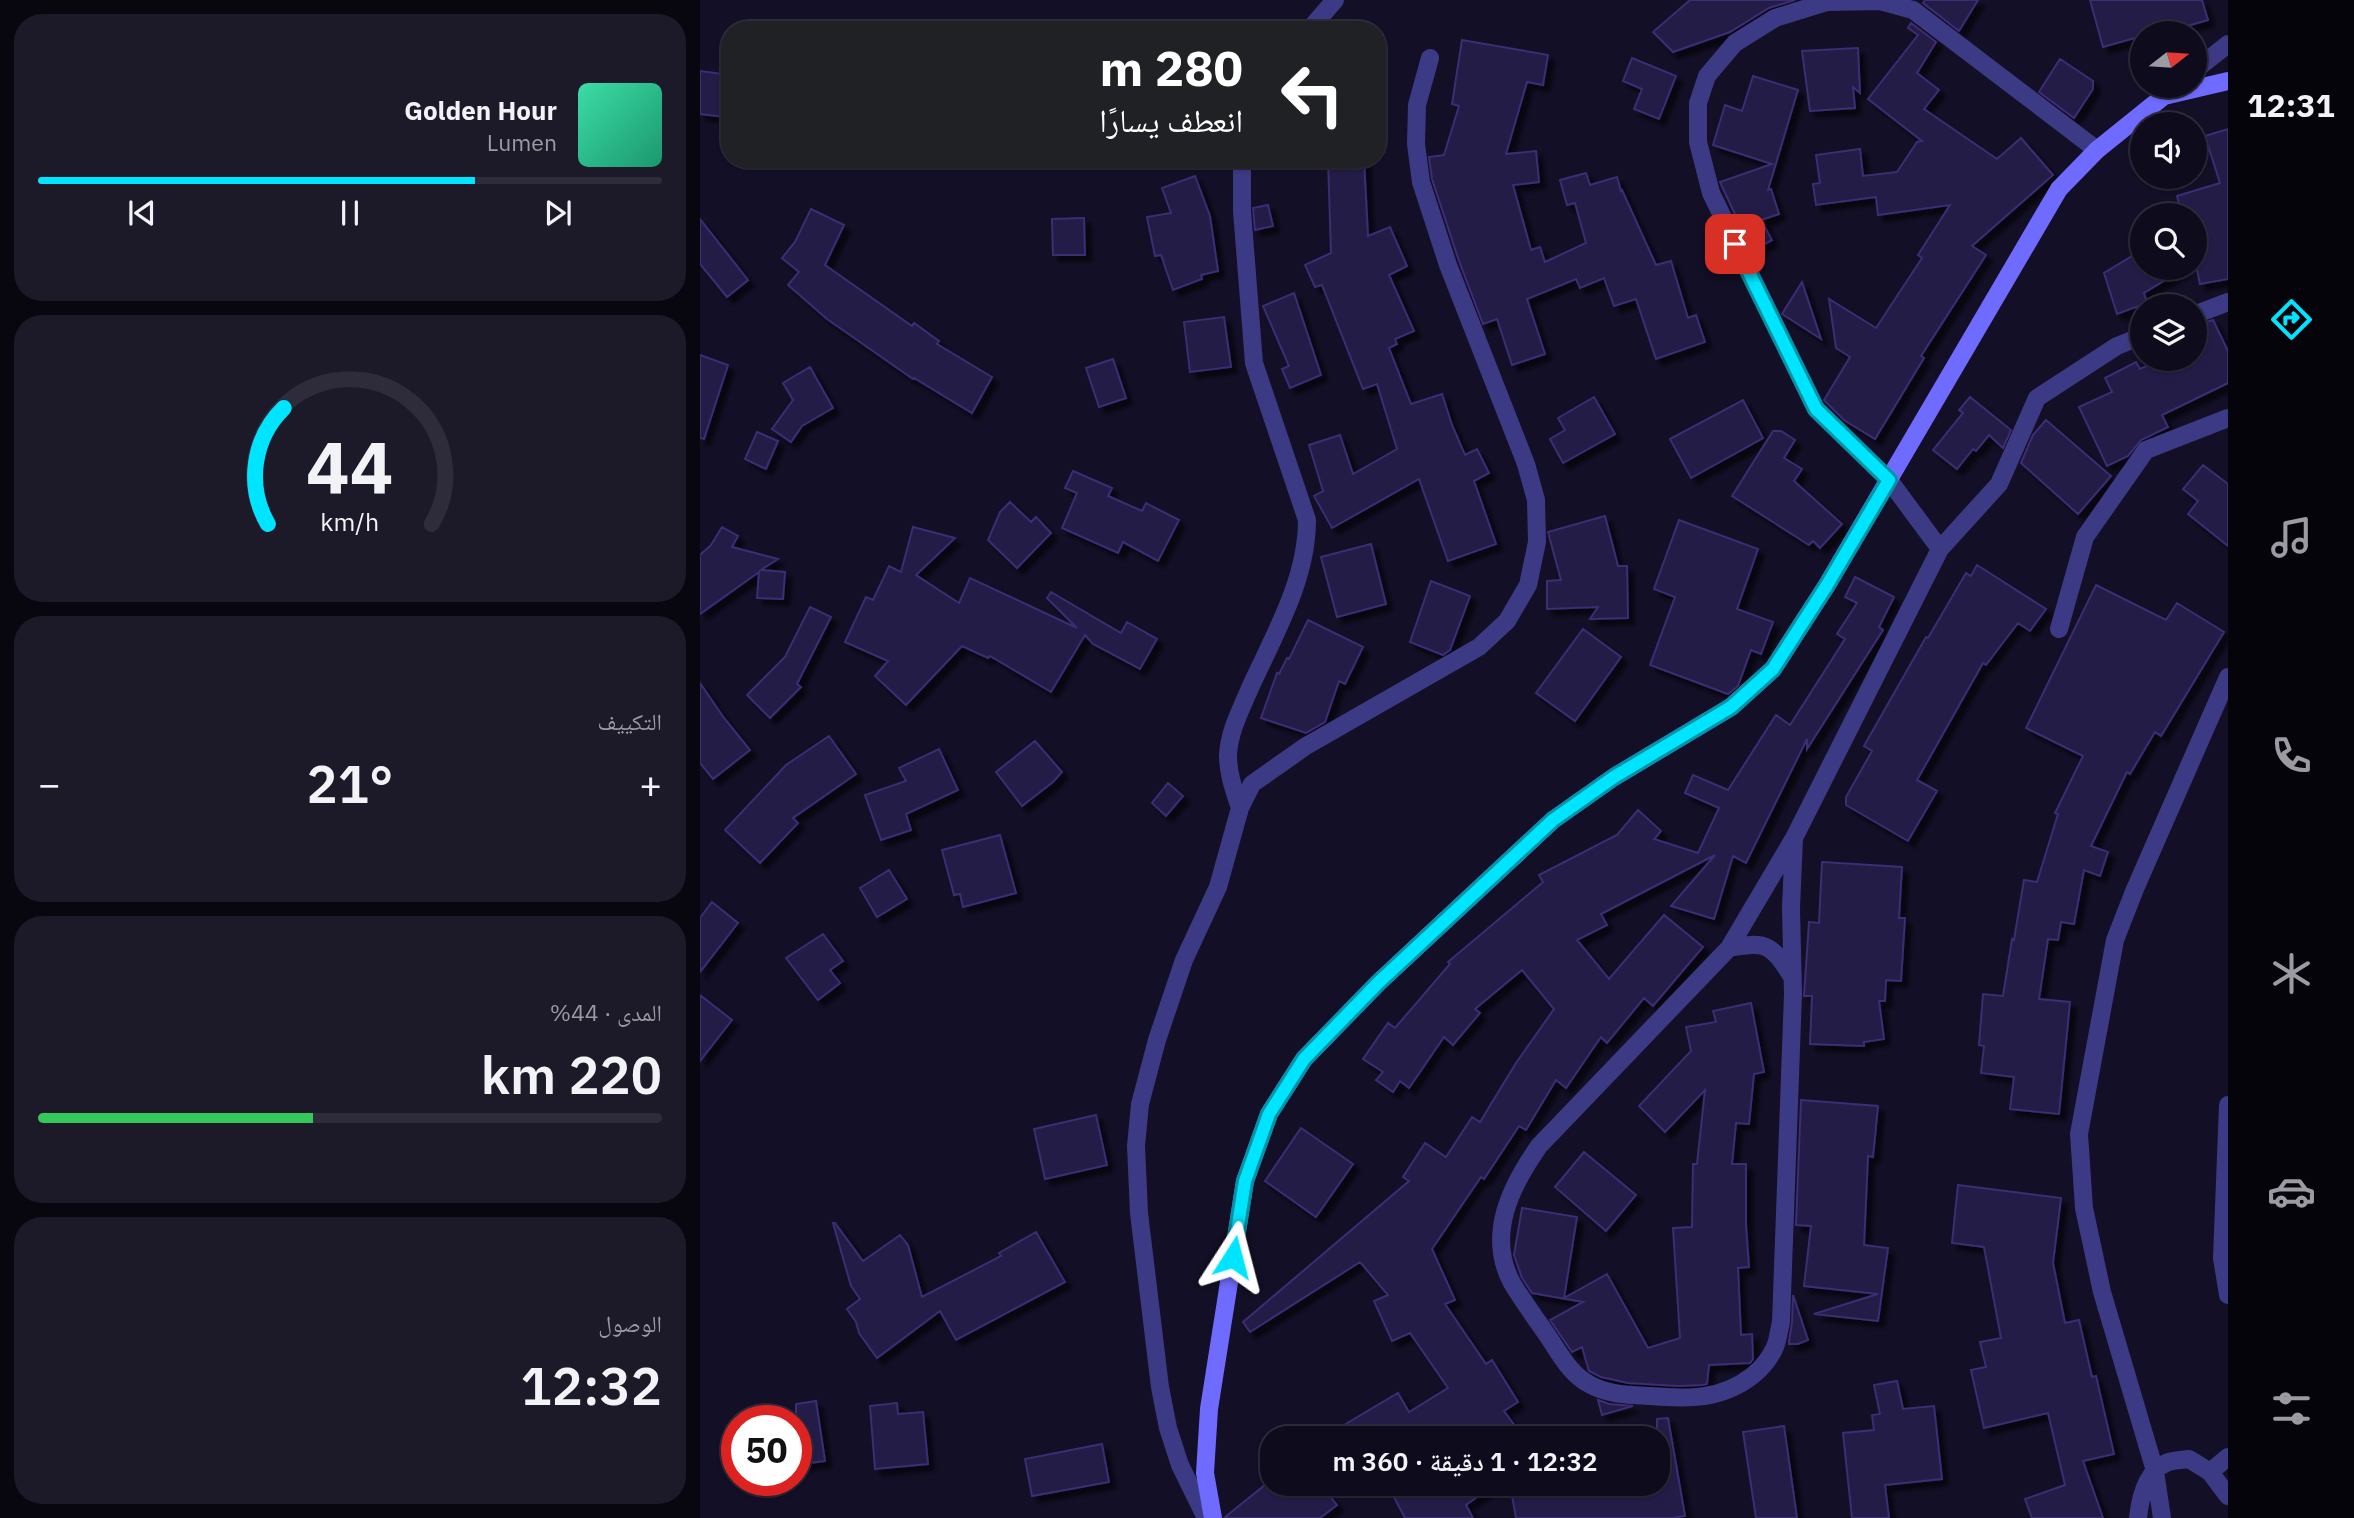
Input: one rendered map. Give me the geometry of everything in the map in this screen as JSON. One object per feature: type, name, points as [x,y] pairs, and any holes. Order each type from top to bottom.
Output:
[{"type":"main road","points":[[2207,85],[2228,81]]},
{"type":"main road","points":[[1213,1518],[1205,1473],[1209,1409],[1245,1181],[1269,1114],[1304,1059],[1378,983],[1553,820],[1614,777],[1731,707],[1773,669],[1827,585],[2059,189],[2097,150],[2161,98]]},
{"type":"street","points":[[1317,21],[1335,0]]},
{"type":"street","points":[[1940,549],[1889,480],[1816,409],[1711,193],[1698,142],[1699,103],[1707,76],[1735,43],[1775,18],[1827,2],[1880,1],[1913,10],[2097,150]]},
{"type":"street","points":[[2207,61],[2228,44]]},
{"type":"street","points":[[1206,1518],[1180,1465],[1164,1408],[1139,1213],[1136,1146],[1140,1104],[1157,1040],[1184,960],[1218,887],[1240,808],[1252,785],[1306,747],[1479,647],[1507,621],[1528,585],[1536,542],[1536,500],[1526,464],[1448,265],[1421,182],[1416,144],[1418,105],[1430,58]]},
{"type":"street","points":[[1240,808],[1230,779],[1228,754],[1235,723],[1299,579],[1307,545],[1307,520],[1254,363],[1241,211],[1242,168]]},
{"type":"street","points":[[2207,310],[2228,302]]},
{"type":"street","points":[[1794,838],[1791,908],[1793,977],[1781,1322],[1774,1349],[1760,1369],[1738,1387],[1715,1396],[1685,1399],[1611,1393],[1588,1384],[1571,1370],[1512,1282],[1503,1256],[1501,1233],[1507,1203],[1519,1175],[1539,1146],[1729,948],[1794,838],[1940,549],[1999,484],[2038,397],[2130,340]]},
{"type":"street","points":[[2059,629],[2085,537],[2146,450],[2228,418]]},
{"type":"street","points":[[2162,1518],[2155,1471],[2102,1292],[2084,1208],[2079,1134],[2115,940],[2228,677]]},
{"type":"street","points":[[1729,948],[1752,944],[1764,946],[1777,953],[1793,977]]},
{"type":"street","points":[[2228,1105],[2222,1258],[2228,1295]]},
{"type":"street","points":[[2210,1472],[2228,1457]]},
{"type":"street","points":[[2138,1518],[2141,1496],[2155,1471],[2166,1462],[2189,1459],[2210,1472],[2228,1496]]},
{"type":"building","points":[[1690,0],[1795,0],[1769,8],[1730,32],[1673,52],[1653,32]]},
{"type":"building","points":[[1925,0],[1978,0],[1959,31],[1923,3]]},
{"type":"building","points":[[2090,0],[2202,0],[2208,20],[2130,21],[2130,39],[2103,47]]},
{"type":"building","points":[[1911,23],[1936,42],[1917,73],[1939,90],[1924,109],[1997,159],[2021,138],[2053,175],[1972,246],[1986,255],[1921,356],[1924,358],[1875,439],[1844,420],[1824,400],[1850,357],[1836,348],[1829,299],[1876,328],[1922,258],[1918,255],[1950,205],[1878,215],[1876,197],[1816,205],[1813,184],[1820,183],[1816,155],[1860,149],[1863,176],[1897,172],[1917,142],[1922,141],[1868,99],[1918,35],[1908,28]]},
{"type":"building","points":[[1462,40],[1548,55],[1543,85],[1527,82],[1506,154],[1536,151],[1539,182],[1513,185],[1531,250],[1540,247],[1545,262],[1586,243],[1575,203],[1567,205],[1560,180],[1586,173],[1590,185],[1617,177],[1656,265],[1671,261],[1688,318],[1696,315],[1705,342],[1656,359],[1636,299],[1614,306],[1604,278],[1580,288],[1576,279],[1527,299],[1545,354],[1512,365],[1497,319],[1483,324],[1432,179],[1429,157],[1444,155],[1459,106],[1452,104]]},
{"type":"building","points":[[1858,48],[1860,93],[1853,87],[1855,108],[1810,111],[1802,51]]},
{"type":"building","points":[[1632,58],[1676,76],[1659,119],[1634,109],[1642,89],[1623,81]]},
{"type":"building","points":[[2060,59],[2093,81],[2093,89],[2074,118],[2039,92]]},
{"type":"building","points":[[700,71],[721,74],[721,117],[700,114]]},
{"type":"building","points":[[1753,76],[1798,90],[1768,190],[1771,189],[1779,214],[1761,220],[1772,240],[1752,251],[1720,182],[1772,164],[1713,145],[1725,105],[1742,111]]},
{"type":"building","points":[[2228,129],[2228,279],[2200,284],[2199,280],[2207,280],[2207,203],[2179,203],[2177,196],[2220,183],[2207,135]]},
{"type":"building","points":[[1328,168],[1364,168],[1368,236],[1390,227],[1407,266],[1389,275],[1414,331],[1395,339],[1397,344],[1389,348],[1411,404],[1442,394],[1465,455],[1477,449],[1489,473],[1474,481],[1496,544],[1448,561],[1419,479],[1332,528],[1314,496],[1323,491],[1309,445],[1340,435],[1353,474],[1397,449],[1377,384],[1363,389],[1322,285],[1315,287],[1305,265],[1331,253]]},
{"type":"building","points":[[1195,176],[1210,216],[1218,271],[1201,275],[1202,279],[1173,290],[1161,255],[1155,256],[1147,217],[1171,213],[1162,188]]},
{"type":"building","points":[[1268,205],[1273,226],[1255,230],[1253,208]]},
{"type":"building","points":[[811,209],[844,225],[825,265],[912,326],[914,323],[939,341],[937,344],[992,377],[972,413],[913,379],[827,319],[788,285],[799,272],[782,258],[795,242]]},
{"type":"building","points":[[1084,218],[1085,255],[1053,255],[1052,219]]},
{"type":"building","points":[[700,219],[748,280],[727,297],[700,264]]},
{"type":"building","points":[[2130,257],[2130,280],[2165,280],[2144,294],[2130,294],[2130,309],[2117,314],[2104,273]]},
{"type":"building","points":[[1802,282],[1821,339],[1782,314]]},
{"type":"building","points":[[1294,293],[1321,375],[1290,388],[1282,369],[1289,366],[1263,306]]},
{"type":"building","points":[[1224,317],[1231,367],[1190,372],[1184,322]]},
{"type":"building","points":[[2213,320],[2228,351],[2228,383],[2162,415],[2168,427],[2141,440],[2128,456],[2107,466],[2079,407],[2112,392],[2105,378],[2130,365],[2130,371],[2207,371],[2207,322]]},
{"type":"building","points":[[700,355],[728,365],[704,439],[700,438]]},
{"type":"building","points":[[1113,359],[1126,398],[1099,407],[1086,368]]},
{"type":"building","points":[[810,367],[833,408],[802,426],[791,442],[772,429],[793,400],[783,383]]},
{"type":"building","points":[[1594,397],[1615,434],[1563,463],[1550,439],[1565,430],[1558,418]]},
{"type":"building","points":[[1970,397],[2011,430],[2003,448],[1989,435],[1957,469],[1933,450],[1963,413],[1959,410]]},
{"type":"building","points":[[1743,400],[1763,438],[1691,478],[1670,439]]},
{"type":"building","points":[[2046,420],[2111,476],[2078,514],[2021,463],[2033,435]]},
{"type":"building","points":[[1773,431],[1781,431],[1795,440],[1784,458],[1802,469],[1794,481],[1842,524],[1820,548],[1813,541],[1809,545],[1732,496]]},
{"type":"building","points":[[757,432],[778,441],[766,469],[745,459]]},
{"type":"building","points":[[2203,465],[2228,484],[2228,546],[2188,514],[2198,501],[2183,489]]},
{"type":"building","points":[[1073,471],[1112,488],[1108,496],[1142,511],[1146,503],[1179,520],[1158,561],[1123,542],[1118,553],[1062,528],[1077,493],[1065,488]]},
{"type":"building","points":[[1010,502],[1031,522],[1036,517],[1051,533],[1017,568],[988,540],[1000,512]]},
{"type":"building","points":[[1605,516],[1618,566],[1627,566],[1628,618],[1590,619],[1598,607],[1547,609],[1547,581],[1561,580],[1548,532]]},
{"type":"building","points":[[1679,520],[1758,549],[1737,609],[1773,622],[1761,654],[1751,650],[1738,686],[1728,694],[1650,665],[1675,597],[1654,589]]},
{"type":"building","points":[[722,527],[738,536],[732,547],[778,559],[761,570],[785,572],[783,599],[757,598],[759,572],[700,614],[700,555],[711,545]]},
{"type":"building","points":[[913,527],[955,538],[916,575],[959,603],[970,578],[1077,628],[1047,598],[1051,592],[1121,633],[1127,622],[1157,639],[1140,669],[1093,644],[1085,635],[1051,692],[990,656],[988,658],[962,646],[906,705],[875,676],[888,661],[845,642],[866,597],[873,600],[889,566],[901,572]]},
{"type":"building","points":[[1371,544],[1386,604],[1337,617],[1321,557]]},
{"type":"building","points":[[1977,565],[2046,609],[2030,631],[2018,623],[1986,665],[1983,663],[1917,780],[1937,791],[1908,841],[1846,805],[1846,797],[1872,751],[1864,746],[1926,637],[1928,638],[1966,573],[1971,576]]},
{"type":"building","points":[[1855,577],[1894,597],[1879,627],[1883,630],[1807,749],[1807,739],[1746,863],[1733,856],[1714,919],[1671,906],[1715,855],[1601,914],[1607,925],[1577,940],[1609,979],[1664,915],[1703,947],[1653,1006],[1644,998],[1607,1043],[1601,1037],[1566,1088],[1556,1080],[1526,1130],[1519,1126],[1432,1249],[1455,1300],[1445,1304],[1486,1364],[1492,1360],[1518,1402],[1504,1411],[1515,1426],[1345,1426],[1398,1393],[1409,1412],[1448,1388],[1410,1333],[1392,1341],[1374,1301],[1388,1295],[1360,1262],[1250,1332],[1243,1322],[1409,1181],[1403,1177],[1425,1143],[1446,1157],[1472,1117],[1480,1122],[1516,1063],[1554,1009],[1522,970],[1475,1009],[1480,1013],[1453,1045],[1444,1037],[1409,1088],[1400,1081],[1393,1092],[1376,1080],[1383,1072],[1363,1059],[1388,1023],[1395,1028],[1450,964],[1448,962],[1543,882],[1539,875],[1617,835],[1638,810],[1661,831],[1654,839],[1698,853],[1719,808],[1685,793],[1693,775],[1728,790],[1776,715],[1790,725],[1845,639],[1837,634],[1857,603],[1845,597]]},
{"type":"building","points":[[1431,581],[1470,596],[1450,650],[1443,655],[1410,642]]},
{"type":"building","points":[[2096,585],[2166,620],[2177,603],[2224,632],[2161,736],[2155,732],[2130,774],[2127,772],[2091,846],[2108,852],[2100,876],[2084,870],[2074,924],[2061,922],[2058,940],[2048,939],[2039,999],[2070,1002],[2059,1114],[2010,1109],[2014,1077],[1981,1073],[1984,1046],[1979,1045],[1983,994],[2003,996],[2024,880],[2037,882],[2058,814],[2055,813],[2083,756],[2026,728]]},
{"type":"building","points":[[810,607],[831,617],[797,684],[801,687],[770,718],[747,695],[785,657]]},
{"type":"building","points":[[1308,620],[1363,647],[1345,684],[1339,681],[1325,722],[1306,733],[1261,718],[1277,673],[1279,674],[1287,658],[1289,659]]},
{"type":"building","points":[[1583,629],[1621,657],[1575,721],[1536,693]]},
{"type":"building","points":[[700,683],[750,750],[713,779],[700,763]]},
{"type":"building","points":[[829,736],[856,774],[793,818],[798,823],[760,863],[725,830],[786,765]]},
{"type":"building","points":[[1035,741],[1062,772],[1022,806],[996,772]]},
{"type":"building","points":[[939,749],[958,790],[906,814],[911,830],[881,840],[865,795],[906,781],[899,768]]},
{"type":"building","points":[[1168,783],[1183,796],[1166,816],[1152,803]]},
{"type":"building","points":[[1000,835],[1016,893],[963,907],[960,894],[954,895],[942,850]]},
{"type":"building","points":[[1822,862],[1902,867],[1899,918],[1905,918],[1901,981],[1886,980],[1885,1001],[1879,1001],[1884,1039],[1864,1042],[1864,1046],[1810,1044],[1812,996],[1804,996],[1809,922],[1819,923]]},
{"type":"building","points":[[889,870],[907,899],[877,917],[860,888]]},
{"type":"building","points":[[712,902],[738,923],[700,972],[700,918]]},
{"type":"building","points":[[823,934],[843,961],[830,970],[840,983],[818,1000],[786,958]]},
{"type":"building","points":[[700,995],[732,1020],[700,1061]]},
{"type":"building","points":[[1751,1003],[1764,1072],[1754,1074],[1749,1124],[1736,1123],[1732,1164],[1746,1164],[1749,1267],[1738,1268],[1741,1335],[1752,1334],[1753,1359],[1750,1363],[1709,1365],[1707,1384],[1702,1385],[1628,1383],[1601,1377],[1589,1371],[1582,1347],[1572,1352],[1550,1320],[1583,1302],[1532,1293],[1522,1278],[1514,1255],[1522,1208],[1577,1217],[1564,1298],[1607,1274],[1648,1348],[1680,1338],[1673,1228],[1692,1227],[1693,1164],[1697,1164],[1705,1090],[1665,1132],[1639,1106],[1691,1051],[1686,1027],[1716,1022],[1713,1011]]},
{"type":"building","points":[[1801,1100],[1878,1106],[1873,1157],[1868,1156],[1864,1245],[1888,1248],[1878,1321],[1814,1314],[1878,1294],[1804,1286],[1811,1226],[1796,1225]]},
{"type":"building","points":[[1096,1115],[1107,1165],[1045,1179],[1034,1129]]},
{"type":"building","points":[[1301,1128],[1353,1164],[1316,1217],[1265,1181]]},
{"type":"building","points":[[1584,1152],[1636,1195],[1606,1231],[1555,1187]]},
{"type":"building","points":[[1958,1185],[2061,1198],[2053,1263],[2065,1323],[2079,1320],[2092,1377],[2096,1376],[2114,1454],[2083,1461],[2103,1518],[2032,1518],[2025,1499],[2065,1485],[2048,1413],[1984,1428],[1971,1370],[1986,1367],[1980,1342],[2001,1338],[1984,1247],[1952,1243]]},
{"type":"building","points":[[833,1223],[863,1261],[900,1235],[908,1245],[922,1297],[1001,1256],[999,1253],[1036,1232],[1065,1282],[956,1340],[940,1311],[877,1358],[859,1333],[856,1322],[847,1309],[860,1299],[851,1286]]},
{"type":"building","points":[[1793,1295],[1808,1340],[1798,1344],[1789,1344]]},
{"type":"building","points":[[1897,1381],[1903,1409],[1934,1406],[1942,1479],[1885,1485],[1889,1518],[1852,1518],[1843,1433],[1874,1430],[1872,1415],[1880,1414],[1874,1385]]},
{"type":"building","points":[[1598,1400],[1609,1404],[1633,1406],[1602,1415]]},
{"type":"building","points":[[816,1401],[825,1461],[812,1463],[812,1405],[796,1404]]},
{"type":"building","points":[[897,1403],[898,1414],[923,1412],[928,1464],[875,1469],[870,1406]]},
{"type":"building","points":[[1668,1418],[1669,1426],[1657,1426],[1657,1419]]},
{"type":"building","points":[[1784,1426],[1797,1518],[1756,1518],[1743,1432]]},
{"type":"building","points":[[1670,1430],[1685,1516],[1516,1518],[1512,1496],[1670,1496]]},
{"type":"building","points":[[1102,1444],[1109,1482],[1032,1496],[1025,1459]]},
{"type":"building","points":[[1260,1489],[1260,1496],[1330,1496],[1337,1505],[1320,1518],[1224,1518]]},
{"type":"building","points":[[1393,1496],[1478,1496],[1466,1505],[1473,1518],[1405,1518]]},
{"type":"route","points":[[1233,1257],[1245,1181],[1269,1114],[1304,1059],[1378,983],[1553,820],[1614,777],[1731,707],[1773,669],[1889,480],[1816,409],[1735,244]]}]
